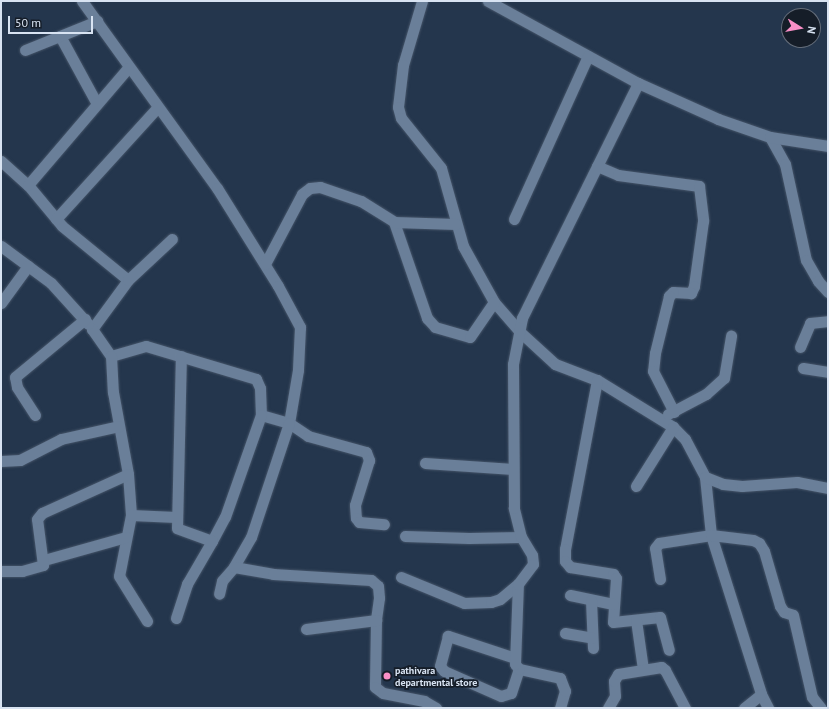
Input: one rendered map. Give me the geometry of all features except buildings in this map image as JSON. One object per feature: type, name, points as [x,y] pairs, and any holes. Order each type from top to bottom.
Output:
[{"type":"street","points":[[82,1],[128,68],[217,188],[265,264],[300,327],[298,370],[289,423],[251,537],[234,567],[222,581],[219,594]]},
{"type":"street","points":[[422,1],[403,65],[398,107],[402,118],[433,154],[441,168],[463,246],[494,302],[519,331],[555,364],[597,380],[673,427],[695,454],[705,477],[711,535],[761,694],[768,708]]},
{"type":"street","points":[[488,1],[638,83],[718,119],[770,137],[828,146]]},
{"type":"street","points":[[25,50],[97,21]]},
{"type":"street","points":[[60,36],[97,104]]},
{"type":"street","points":[[514,219],[588,56]]},
{"type":"street","points":[[28,185],[128,68]]},
{"type":"street","points":[[401,577],[464,603],[491,602],[500,599],[518,584],[533,564],[532,555],[520,537],[514,508],[513,364],[519,331],[522,318],[638,83]]},
{"type":"street","points":[[56,219],[158,107]]},
{"type":"street","points":[[770,137],[784,164],[806,260],[818,281],[828,292]]},
{"type":"street","points":[[1,161],[28,185],[56,219],[107,265],[128,280]]},
{"type":"street","points":[[597,166],[618,175],[700,186],[703,221],[694,286],[691,293],[673,292],[669,296],[655,353],[654,371],[674,412]]},
{"type":"street","points":[[265,264],[302,194],[310,188],[320,187],[361,201],[394,222],[456,224]]},
{"type":"street","points":[[394,222],[427,318],[435,327],[470,337],[494,302]]},
{"type":"street","points":[[92,330],[128,280],[172,239]]},
{"type":"street","points":[[1,246],[51,283],[85,319],[112,356],[113,392],[128,474],[131,516],[119,576],[147,621]]},
{"type":"street","points":[[1,303],[28,266]]},
{"type":"street","points":[[35,415],[17,387],[15,377],[85,319]]},
{"type":"street","points":[[800,347],[810,323],[828,321]]},
{"type":"street","points":[[659,419],[706,394],[724,378],[731,336]]},
{"type":"street","points":[[112,356],[146,346],[256,378],[260,388],[261,415],[228,511],[212,542],[187,584],[176,618]]},
{"type":"street","points":[[182,356],[176,517],[177,528],[212,542]]},
{"type":"street","points":[[803,368],[828,372]]},
{"type":"street","points":[[597,380],[565,549],[565,561],[570,567],[612,574],[616,578],[613,604],[613,622],[660,617],[668,650]]},
{"type":"street","points":[[261,415],[289,423],[308,436],[366,452],[369,460],[355,505],[356,518],[359,522],[384,524]]},
{"type":"street","points":[[1,461],[20,460],[61,439],[119,426]]},
{"type":"street","points":[[636,486],[673,427]]},
{"type":"street","points":[[425,463],[513,469]]},
{"type":"street","points":[[1,571],[43,565],[44,560],[37,519],[42,513],[128,474]]},
{"type":"street","points":[[705,477],[723,484],[742,486],[797,482],[828,488]]},
{"type":"street","points":[[131,516],[176,517]]},
{"type":"street","points":[[660,579],[655,548],[659,542],[711,535],[753,540],[764,551],[780,606],[784,612],[793,615],[812,697],[821,708]]},
{"type":"street","points":[[405,536],[469,538],[520,537]]},
{"type":"street","points":[[44,560],[126,537]]},
{"type":"street","points":[[234,567],[273,574],[371,580],[378,586],[375,687],[384,693],[424,701],[436,708]]},
{"type":"street","points":[[518,584],[517,664],[511,694],[501,696],[444,671],[440,666],[448,636],[517,664],[560,678],[566,690],[560,708]]},
{"type":"street","points":[[570,595],[613,604]]},
{"type":"street","points":[[565,634],[592,643],[591,600]]},
{"type":"street","points":[[306,629],[376,620]]},
{"type":"street","points":[[636,620],[643,670]]},
{"type":"street","points":[[608,708],[616,691],[615,676],[618,674],[660,667],[665,670],[685,708]]},
{"type":"street","points":[[744,708],[761,694]]},
{"type":"place","name":"pathivara departmental store","points":[[387,676]]}]
